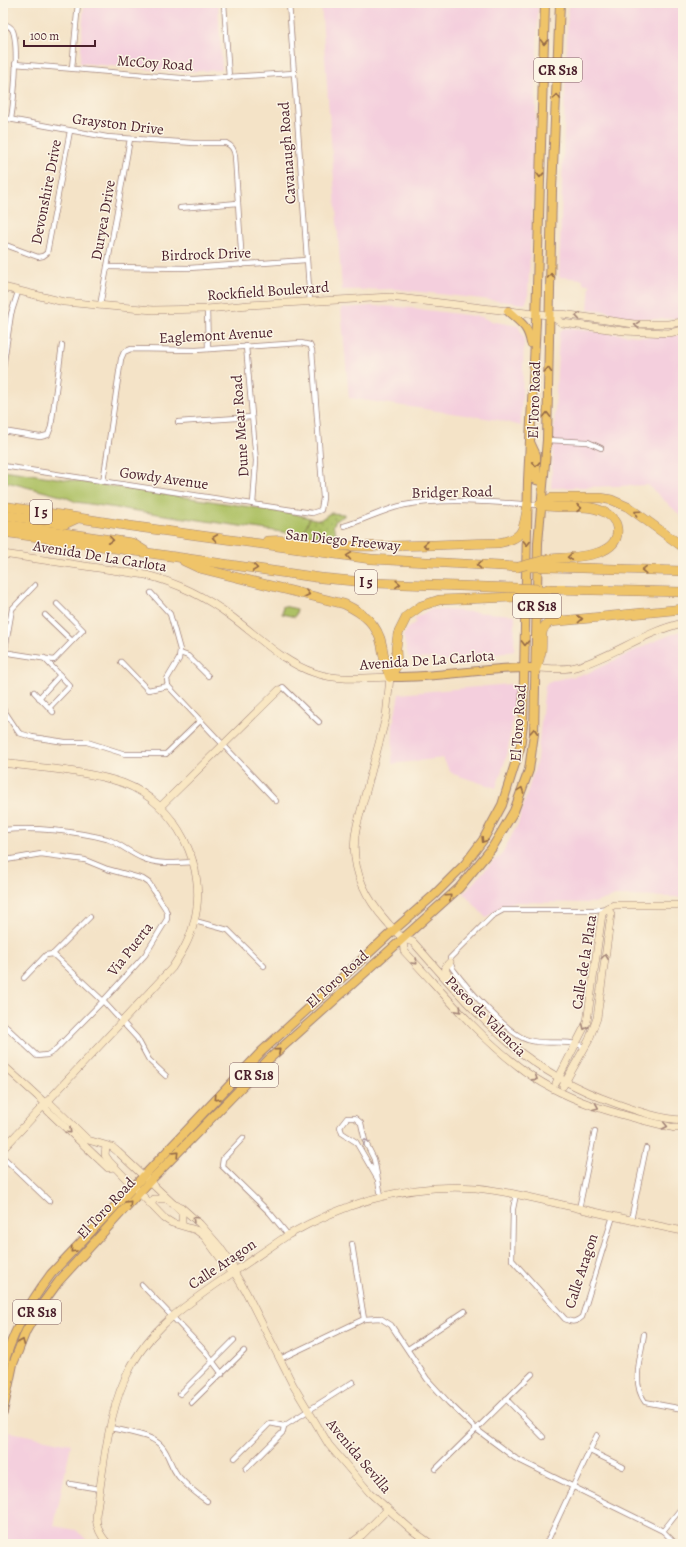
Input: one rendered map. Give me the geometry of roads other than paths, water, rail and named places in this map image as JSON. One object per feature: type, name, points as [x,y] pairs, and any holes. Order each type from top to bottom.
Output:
[{"type":"highway","points":[[540,505],[551,498],[594,497],[612,500],[628,506],[683,547]]},
{"type":"highway","points":[[254,543],[286,539],[325,545],[373,546],[498,543],[512,541],[519,536],[524,524],[528,504]]},
{"type":"highway","points":[[540,505],[552,508],[600,510],[614,520],[617,528],[614,542],[610,548],[603,552],[549,563]]},
{"type":"highway","name":"San Diego Freeway","points":[[3,506],[371,559],[518,566],[549,563]]},
{"type":"highway","points":[[3,515],[65,524],[78,518]]},
{"type":"highway","points":[[3,524],[132,543],[150,553]]},
{"type":"highway","name":"I 5","points":[[3,532],[175,557],[375,583],[517,592]]},
{"type":"highway","points":[[175,557],[199,568],[344,604],[360,612],[369,619],[379,634],[385,666],[390,676]]},
{"type":"highway","points":[[549,563],[683,571]]},
{"type":"highway","points":[[390,676],[397,665],[396,648],[398,634],[407,616],[421,606],[439,600],[548,589],[683,592]]},
{"type":"highway","points":[[536,668],[541,653],[542,631],[544,626],[550,622],[683,609]]},
{"type":"main road","name":"El Toro Road","points":[[3,1412],[13,1364],[26,1331],[40,1307],[59,1281],[139,1193],[146,1179],[261,1052],[434,895],[465,864],[483,840],[502,805],[520,748],[523,724],[528,504],[536,314],[545,3]]},
{"type":"main road","name":"El Toro Road","points":[[3,1368],[18,1327],[41,1287],[56,1269],[133,1187],[146,1179],[268,1060],[445,901],[476,870],[492,848],[509,820],[529,770],[534,734],[540,505],[544,482],[546,440],[554,136],[560,3]]},
{"type":"main road","points":[[542,136],[554,136]]},
{"type":"main road","points":[[508,311],[527,329],[534,355]]},
{"type":"main road","points":[[530,442],[536,455],[536,480],[544,482]]},
{"type":"main road","name":"Avenida De La Carlota","points":[[390,676],[414,677],[536,668]]},
{"type":"street","points":[[72,68],[78,3]]},
{"type":"street","points":[[224,3],[229,78]]},
{"type":"street","name":"Cavanaugh Road","points":[[289,3],[310,302]]},
{"type":"street","points":[[3,24],[10,26],[13,32],[15,96],[11,119]]},
{"type":"street","name":"McCoy Road","points":[[15,64],[176,78],[229,78],[294,73]]},
{"type":"street","name":"Grayston Drive","points":[[3,118],[70,131],[130,139],[194,143],[226,143],[234,150],[238,203]]},
{"type":"street","name":"Devonshire Drive","points":[[3,244],[38,257],[43,256],[49,247],[70,131]]},
{"type":"street","name":"Duryea Drive","points":[[100,306],[130,139]]},
{"type":"street","points":[[180,208],[238,203],[242,265]]},
{"type":"street","name":"Birdrock Drive","points":[[107,267],[169,269],[306,260]]},
{"type":"street","name":"Rockfield Boulevard","points":[[3,287],[54,300],[100,306],[153,310],[207,309],[377,297],[402,298],[550,316]]},
{"type":"street","points":[[3,368],[6,331],[18,292]]},
{"type":"street","points":[[207,309],[208,349]]},
{"type":"street","points":[[550,316],[562,314],[645,325],[683,322]]},
{"type":"street","points":[[550,316],[562,323],[624,331],[669,332],[683,330]]},
{"type":"street","name":"Eaglemont Avenue","points":[[103,482],[121,359],[124,352],[132,350],[208,349],[306,342],[310,345],[312,350],[323,498],[321,510]]},
{"type":"street","points":[[3,431],[40,438],[48,435],[51,428],[62,345]]},
{"type":"street","name":"Dune Mear Road","points":[[246,346],[256,467],[253,504]]},
{"type":"street","points":[[178,422],[252,417]]},
{"type":"street","points":[[546,440],[588,442],[601,448]]},
{"type":"street","name":"Gowdy Avenue","points":[[3,466],[312,513],[317,513],[321,510]]},
{"type":"street","name":"Bridger Road","points":[[344,526],[394,507],[414,503],[431,502],[540,505]]},
{"type":"street","name":"Avenida De La Carlota","points":[[3,554],[146,575],[164,580],[197,594],[216,606],[276,653],[294,665],[331,677],[348,679],[390,676]]},
{"type":"street","points":[[3,661],[12,610],[35,585]]},
{"type":"street","points":[[151,592],[170,614],[180,653],[179,659],[168,679],[168,686],[200,722],[223,744],[276,801]]},
{"type":"street","points":[[4,652],[54,660],[83,630],[57,604]]},
{"type":"street","points":[[45,615],[72,641]]},
{"type":"street","name":"Avenida De La Carlota","points":[[536,668],[565,669],[579,667],[643,636],[683,623]]},
{"type":"street","points":[[180,653],[188,656],[208,676]]},
{"type":"street","points":[[44,658],[70,686],[48,708]]},
{"type":"street","points":[[121,662],[148,690],[168,686]]},
{"type":"street","points":[[39,698],[60,675]]},
{"type":"street","name":"Paseo de Valencia","points":[[390,676],[386,717],[356,825],[354,848],[356,869],[361,886],[373,906],[402,939],[404,951],[471,1024],[518,1066],[560,1092],[606,1111],[675,1128],[683,1128]]},
{"type":"street","points":[[160,807],[282,687],[319,722]]},
{"type":"street","points":[[34,692],[53,712]]},
{"type":"street","points":[[3,709],[19,732],[32,737],[65,742],[87,742],[125,754],[166,754],[200,722]]},
{"type":"street","points":[[3,763],[107,778],[136,790],[160,807],[172,820],[186,842],[194,862],[198,892],[194,921],[183,951],[172,968],[45,1102],[3,1149]]},
{"type":"street","points":[[3,830],[20,828],[71,833],[108,840],[148,860],[180,864],[194,862]]},
{"type":"street","name":"Via Puerta","points":[[3,863],[6,860],[41,854],[85,860],[107,869],[143,879],[149,883],[167,913],[167,919],[145,955],[54,1051],[47,1055],[37,1056],[3,1024]]},
{"type":"street","points":[[458,992],[457,987],[446,972],[447,965],[492,916],[503,910],[607,908],[616,905],[683,905]]},
{"type":"street","name":"Calle de la Plata","points":[[553,1088],[587,1022],[590,1010],[602,914],[607,908],[611,914],[599,1012],[594,1030],[560,1092]]},
{"type":"street","points":[[24,978],[46,955],[53,954],[90,917]]},
{"type":"street","points":[[194,921],[228,930],[264,966]]},
{"type":"street","name":"Paseo de Valencia","points":[[402,939],[413,942],[501,1037],[531,1062],[558,1079],[597,1097],[638,1111],[683,1120]]},
{"type":"street","points":[[53,954],[103,1001],[137,1038],[149,1060],[166,1076]]},
{"type":"street","points":[[434,966],[450,960]]},
{"type":"street","points":[[450,960],[452,968],[488,1008],[516,1034],[534,1042],[570,1041],[585,1047]]},
{"type":"street","name":"Avenida Sevilla","points":[[3,1065],[45,1102],[51,1104],[88,1140],[112,1147],[170,1202],[188,1212],[213,1238],[233,1266],[234,1272],[246,1292],[307,1411],[321,1433],[345,1465],[387,1510],[431,1544]]},
{"type":"street","name":"Avenida Sevilla","points":[[45,1102],[46,1109],[108,1168],[114,1167],[151,1205],[172,1223],[196,1230],[204,1236],[229,1270],[234,1272]]},
{"type":"street","points":[[377,1178],[359,1147],[342,1133],[340,1127],[346,1118],[355,1118],[361,1123],[365,1142],[377,1167],[377,1178],[381,1196]]},
{"type":"street","points":[[579,1209],[595,1131]]},
{"type":"street","points":[[243,1138],[223,1159],[222,1166],[270,1213],[288,1235]]},
{"type":"street","points":[[106,1146],[105,1155],[114,1167]]},
{"type":"street","points":[[631,1220],[646,1148]]},
{"type":"street","points":[[3,1157],[49,1202]]},
{"type":"street","points":[[124,1178],[134,1168]]},
{"type":"street","name":"Calle Aragon","points":[[108,1544],[100,1533],[96,1523],[96,1515],[111,1428],[124,1381],[133,1362],[154,1333],[172,1316],[288,1235],[329,1213],[381,1196],[412,1190],[441,1188],[475,1188],[516,1194],[683,1231]]},
{"type":"street","name":"Calle Aragon","points":[[516,1194],[512,1260],[565,1320],[570,1322],[577,1321],[582,1317],[613,1216]]},
{"type":"street","points":[[151,1205],[154,1199],[157,1198],[170,1202],[182,1214],[182,1225]]},
{"type":"street","points":[[352,1244],[364,1319]]},
{"type":"street","points":[[142,1285],[204,1350],[211,1362],[222,1374]]},
{"type":"street","points":[[408,1349],[465,1311]]},
{"type":"street","points":[[280,1359],[364,1319],[380,1318],[392,1326],[427,1379],[476,1429],[515,1458],[663,1531],[676,1544]]},
{"type":"street","points":[[644,1334],[638,1382],[639,1394],[645,1402],[683,1409]]},
{"type":"street","points":[[180,1394],[234,1340]]},
{"type":"street","points":[[192,1403],[244,1352]]},
{"type":"street","points":[[436,1469],[532,1374]]},
{"type":"street","name":"Avenida Sevilla","points":[[284,1426],[353,1382]]},
{"type":"street","points":[[506,1399],[543,1437]]},
{"type":"street","points":[[235,1458],[270,1423],[284,1426],[283,1432],[246,1469]]},
{"type":"street","points":[[111,1428],[150,1438],[159,1444],[166,1450],[178,1476],[207,1501]]},
{"type":"street","points":[[546,1544],[598,1435]]},
{"type":"street","points":[[590,1451],[623,1467]]},
{"type":"street","points":[[70,1484],[100,1489]]},
{"type":"street","points":[[663,1531],[683,1506]]},
{"type":"street","points":[[350,1544],[362,1535],[387,1510]]}]
